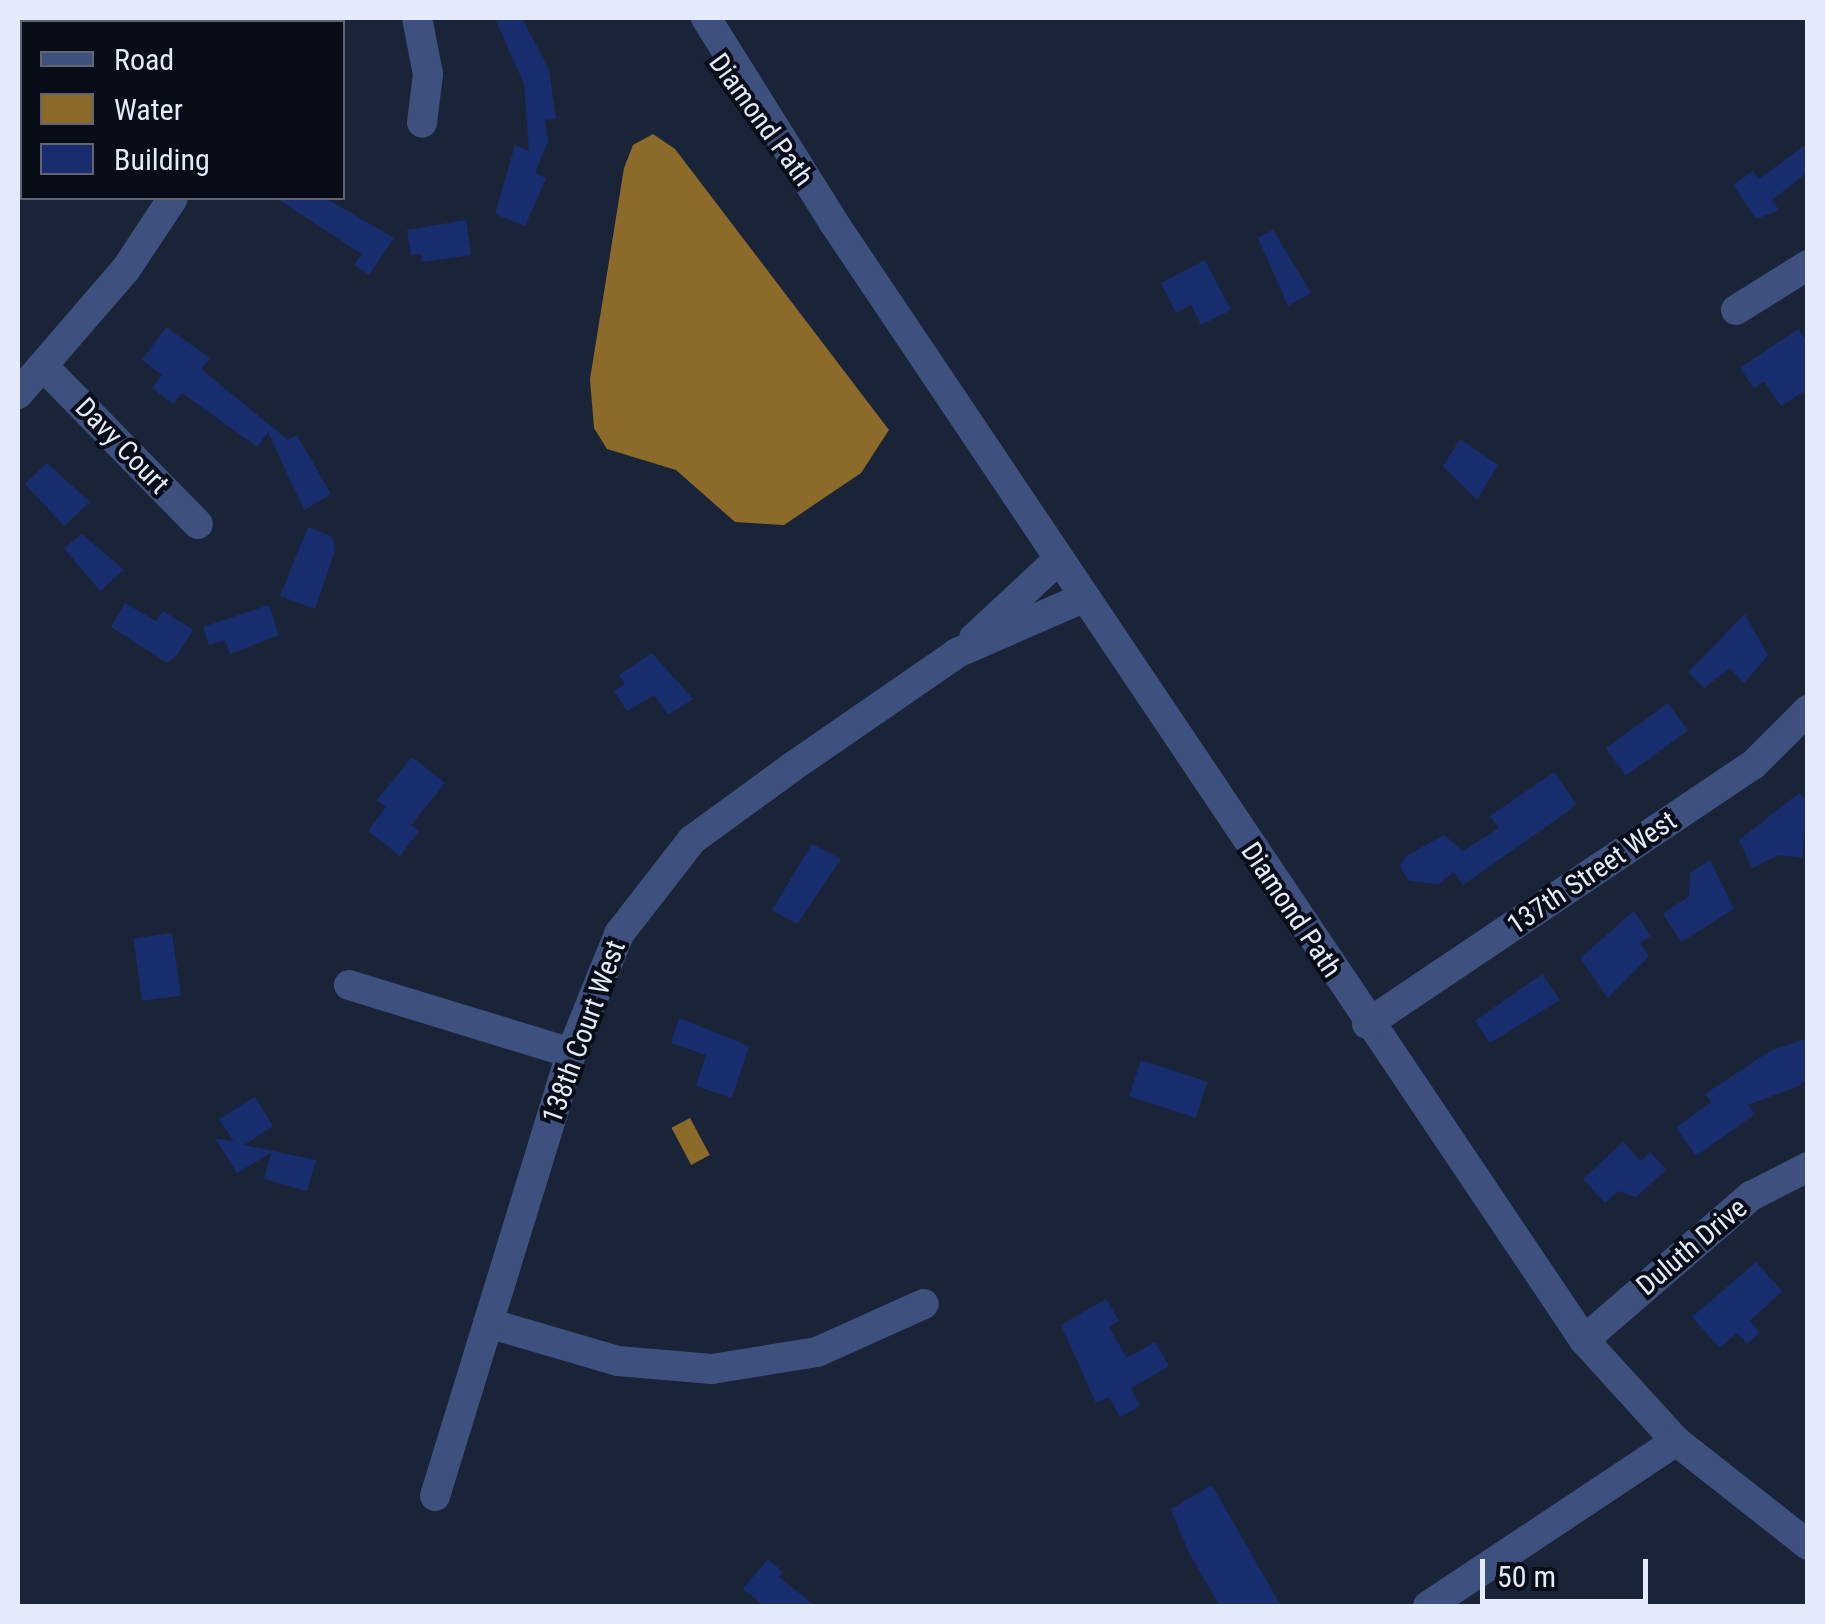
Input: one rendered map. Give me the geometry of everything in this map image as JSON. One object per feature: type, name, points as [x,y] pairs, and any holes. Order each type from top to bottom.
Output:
[{"type":"street","points":[[417,18],[428,74],[422,123]]},
{"type":"street","name":"Diamond Path","points":[[687,18],[834,223]]},
{"type":"street","name":"Diamond Path","points":[[706,18],[834,223],[1083,598],[1367,1024],[1584,1340],[1676,1442],[1808,1545]]},
{"type":"street","points":[[18,394],[46,369],[172,200]]},
{"type":"street","points":[[1736,310],[1808,264]]},
{"type":"street","name":"Davy Court","points":[[46,369],[198,524]]},
{"type":"street","name":"138th Court West","points":[[436,1496],[571,1053],[619,934],[692,840],[957,653],[1058,560]]},
{"type":"street","name":"138th Court West","points":[[957,653],[1083,598]]},
{"type":"street","name":"137th Street West","points":[[1367,1024],[1753,765],[1808,710]]},
{"type":"street","points":[[350,985],[571,1053]]},
{"type":"street","name":"Duluth Drive","points":[[1584,1340],[1752,1196],[1808,1167]]},
{"type":"street","points":[[488,1324],[618,1361],[712,1369],[817,1352],[924,1304]]},
{"type":"street","points":[[1428,1606],[1676,1442]]},
{"type":"water","points":[[18,18],[75,20],[20,20],[20,102]]},
{"type":"water","points":[[653,134],[675,149],[889,430],[861,473],[784,525],[735,522],[676,470],[607,449],[594,428],[590,379],[624,168],[633,145]]},
{"type":"water","points":[[690,1118],[710,1155],[691,1165],[671,1128]]},
{"type":"building","points":[[495,18],[522,18],[549,70],[556,119],[545,120],[548,142],[535,173],[546,178],[525,226],[495,214],[515,145],[529,151],[524,84]]},
{"type":"building","points":[[1808,143],[1808,172],[1772,200],[1779,210],[1756,219],[1733,185],[1753,171],[1759,179]]},
{"type":"building","points":[[279,200],[328,200],[394,238],[369,275],[354,265],[362,254]]},
{"type":"building","points":[[466,220],[471,255],[422,262],[421,254],[411,255],[407,230]]},
{"type":"building","points":[[1273,230],[1311,293],[1288,306],[1258,238]]},
{"type":"building","points":[[1205,260],[1231,310],[1201,325],[1191,305],[1176,313],[1161,283]]},
{"type":"building","points":[[166,327],[210,358],[201,369],[288,440],[297,435],[331,494],[304,510],[268,432],[257,447],[182,393],[173,404],[152,388],[162,375],[142,360]]},
{"type":"building","points":[[1798,329],[1808,344],[1808,389],[1781,406],[1764,381],[1754,388],[1740,368]]},
{"type":"building","points":[[1460,439],[1498,465],[1477,500],[1443,466]]},
{"type":"building","points":[[47,463],[90,502],[64,526],[25,484]]},
{"type":"building","points":[[308,527],[333,537],[335,550],[315,609],[280,596]]},
{"type":"building","points":[[82,534],[124,570],[100,591],[64,548]]},
{"type":"building","points":[[125,603],[156,621],[163,611],[193,630],[177,655],[167,663],[111,627]]},
{"type":"building","points":[[269,605],[279,635],[230,654],[225,640],[209,645],[203,627]]},
{"type":"building","points":[[1745,614],[1768,655],[1744,683],[1730,668],[1704,688],[1688,672]]},
{"type":"building","points":[[652,653],[693,699],[668,715],[654,695],[627,711],[614,691],[625,684],[619,675]]},
{"type":"building","points":[[1668,703],[1688,731],[1626,776],[1606,748]]},
{"type":"building","points":[[412,757],[445,783],[411,825],[419,831],[400,856],[368,831],[386,807],[377,800]]},
{"type":"building","points":[[1554,772],[1576,804],[1567,812],[1463,885],[1454,872],[1438,884],[1409,881],[1400,866],[1406,856],[1444,835],[1463,851],[1499,828],[1490,816]]},
{"type":"building","points":[[1799,793],[1808,803],[1802,858],[1779,855],[1752,868],[1739,840]]},
{"type":"building","points":[[812,844],[841,859],[797,924],[772,910]]},
{"type":"building","points":[[1710,860],[1734,909],[1681,942],[1663,914],[1689,896],[1690,873]]},
{"type":"building","points":[[1634,911],[1651,936],[1640,943],[1649,956],[1608,998],[1580,958]]},
{"type":"building","points":[[172,933],[181,995],[142,1001],[133,938]]},
{"type":"building","points":[[1542,974],[1560,1000],[1490,1043],[1475,1021]]},
{"type":"building","points":[[679,1018],[749,1046],[732,1098],[696,1086],[706,1055],[671,1043]]},
{"type":"building","points":[[1808,1038],[1808,1077],[1799,1086],[1748,1105],[1755,1114],[1696,1156],[1676,1128],[1711,1102],[1705,1094],[1770,1051]]},
{"type":"building","points":[[1141,1060],[1208,1082],[1196,1118],[1129,1096]]},
{"type":"building","points":[[255,1097],[273,1126],[244,1145],[316,1160],[307,1191],[264,1179],[271,1153],[237,1173],[215,1138],[234,1142],[219,1119]]},
{"type":"building","points":[[1623,1142],[1641,1161],[1650,1152],[1666,1170],[1636,1197],[1618,1191],[1605,1203],[1583,1179]]},
{"type":"building","points":[[1756,1262],[1782,1291],[1750,1321],[1760,1332],[1747,1344],[1737,1333],[1720,1348],[1692,1317]]},
{"type":"building","points":[[1106,1299],[1119,1321],[1109,1327],[1127,1358],[1155,1342],[1169,1366],[1131,1388],[1140,1406],[1120,1417],[1109,1397],[1096,1403],[1061,1325]]},
{"type":"building","points":[[1212,1485],[1281,1606],[1220,1606],[1189,1553],[1171,1509]]},
{"type":"building","points":[[768,1559],[783,1572],[779,1577],[815,1606],[764,1606],[743,1589]]}]
